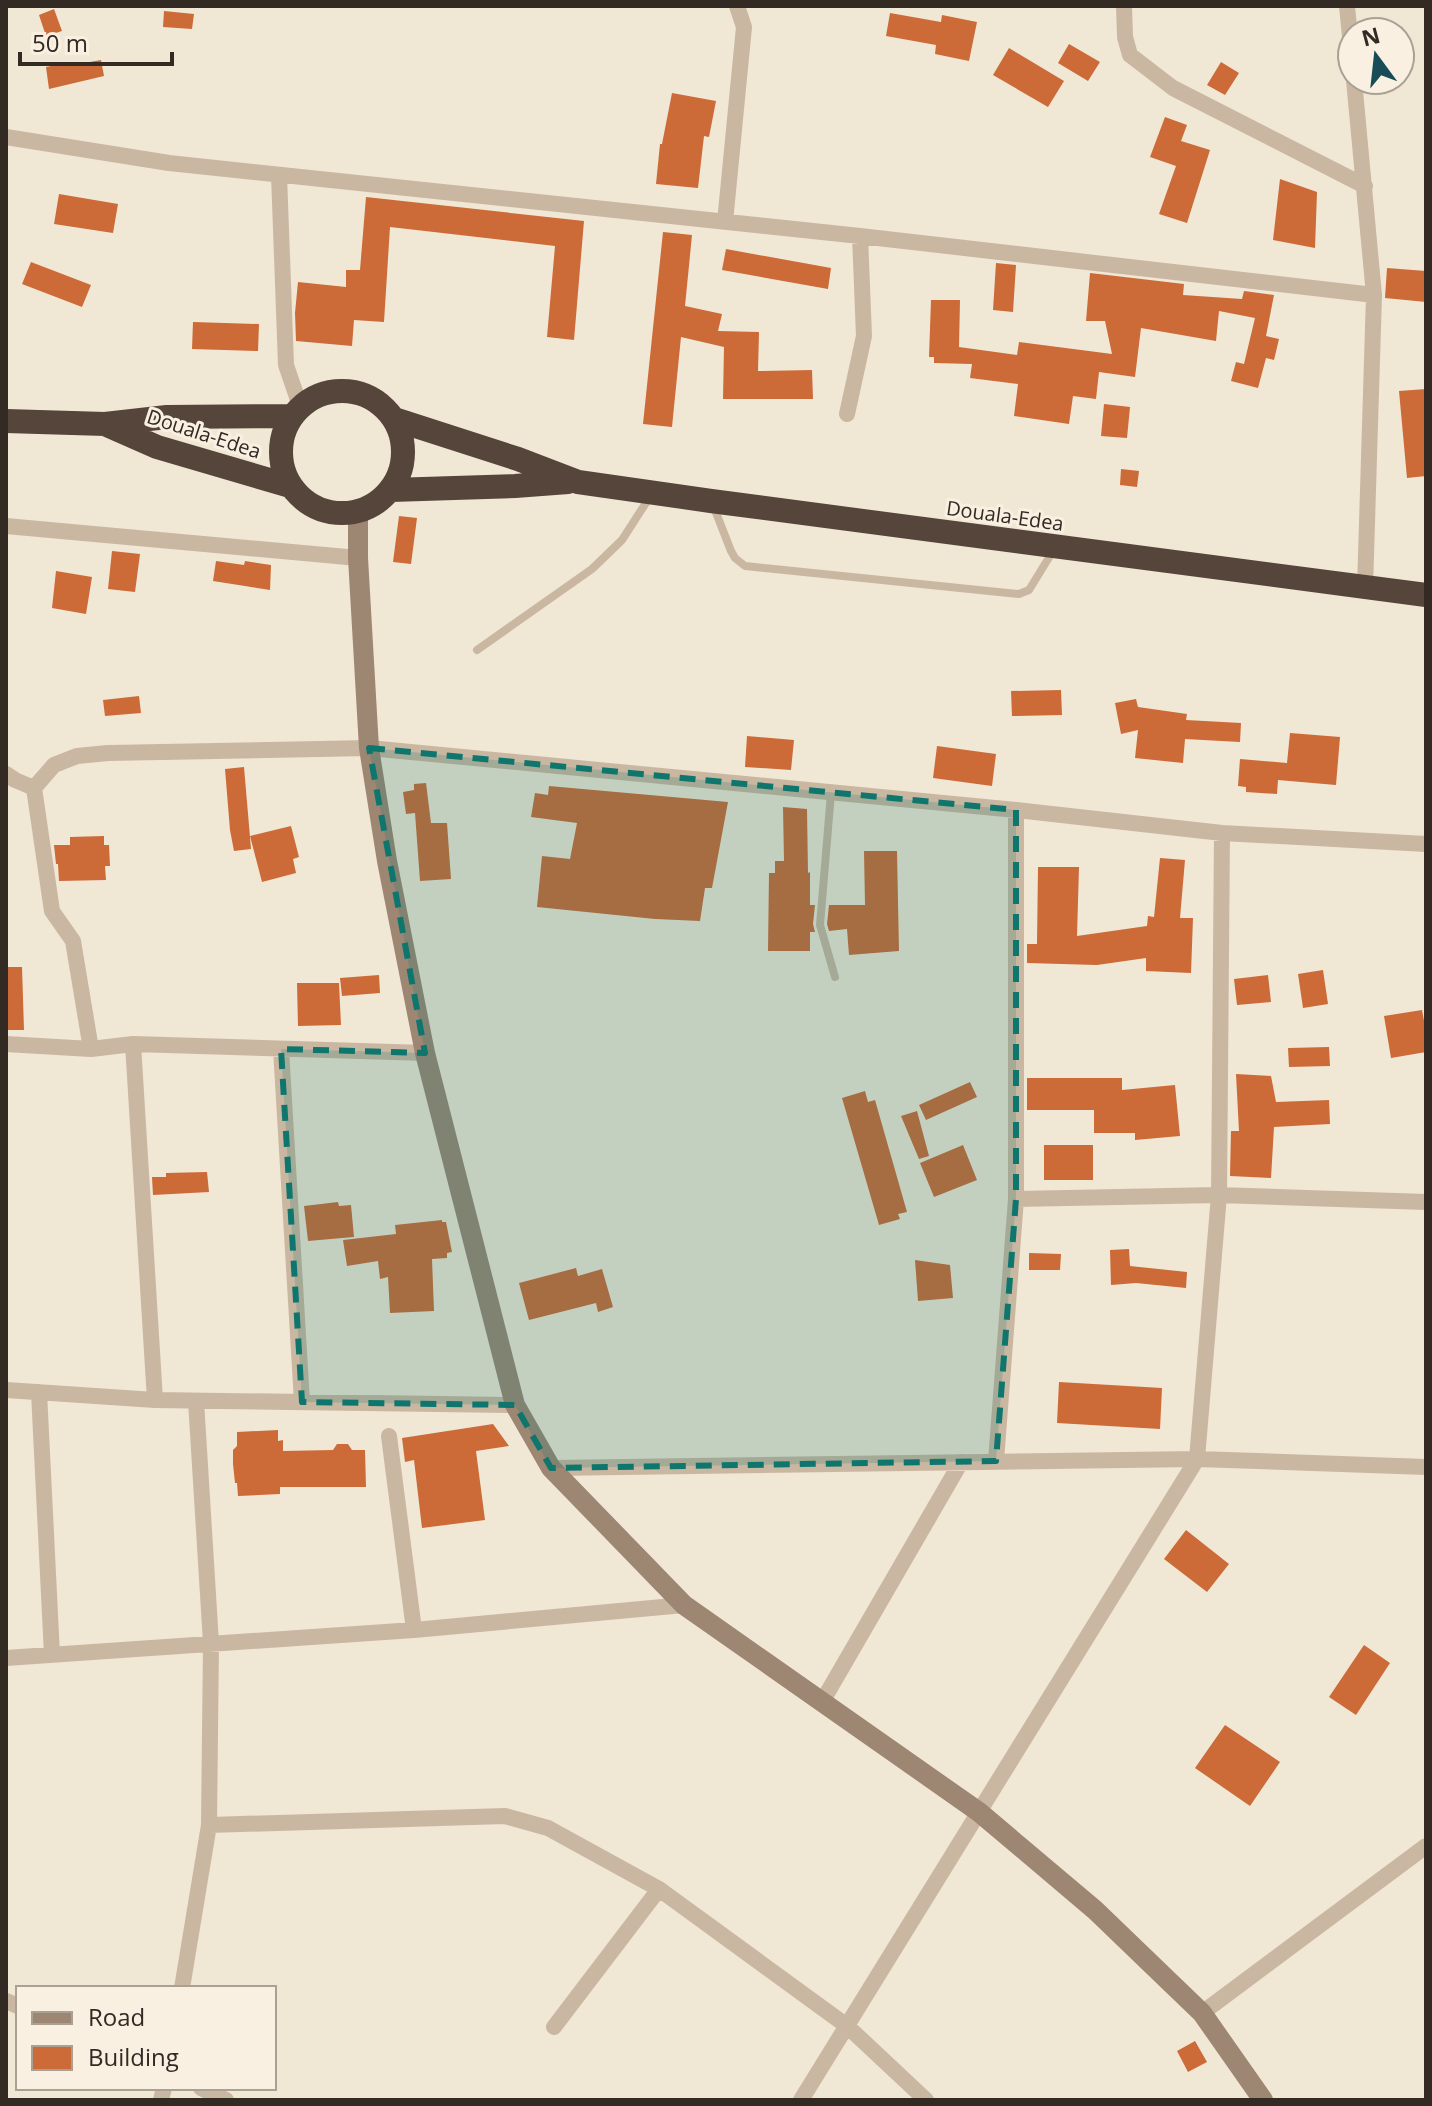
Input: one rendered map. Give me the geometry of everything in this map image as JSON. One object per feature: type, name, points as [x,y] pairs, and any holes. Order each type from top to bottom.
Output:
[{"type":"highway","points":[[351,391],[376,401],[394,419],[403,443],[402,467],[391,490],[370,506],[346,514],[320,510],[298,496],[290,486],[282,469],[280,451],[283,433],[296,411],[324,393],[351,391]]},
{"type":"highway","name":"Douala-Edea","points":[[6,421],[105,424],[167,417],[296,411]]},
{"type":"highway","name":"Douala-Edea","points":[[394,419],[578,482]]},
{"type":"highway","name":"Douala-Edea","points":[[105,424],[157,447],[290,486]]},
{"type":"highway","name":"Douala-Edea","points":[[391,490],[578,482],[1426,595]]},
{"type":"main road","points":[[358,511],[369,748],[387,861],[425,1053],[515,1405],[551,1468],[684,1605],[979,1812],[1095,1910],[1202,2013],[1263,2100]]},
{"type":"street","points":[[725,222],[744,27],[737,6]]},
{"type":"street","points":[[1124,6],[1125,37],[1130,55],[1173,88],[1365,186]]},
{"type":"street","points":[[1356,96],[1374,295],[1365,588]]},
{"type":"street","points":[[6,137],[169,163],[860,236],[1374,295]]},
{"type":"street","points":[[279,175],[286,365],[296,411]]},
{"type":"street","points":[[847,414],[864,336],[860,236]]},
{"type":"street","points":[[6,526],[358,558]]},
{"type":"street","points":[[91,1049],[73,941],[52,911],[34,788],[54,765],[77,756],[369,748],[1016,810],[1222,833],[1426,844]]},
{"type":"street","points":[[6,774],[34,788]]},
{"type":"street","points":[[996,1461],[1016,1199],[1016,810]]},
{"type":"street","points":[[801,2100],[1197,1459],[1219,1195],[1222,833]]},
{"type":"street","points":[[6,1044],[91,1049],[133,1044],[425,1053]]},
{"type":"street","points":[[133,1044],[155,1400]]},
{"type":"street","points":[[281,1049],[302,1402]]},
{"type":"street","points":[[1016,1199],[1219,1195],[1426,1202]]},
{"type":"street","points":[[6,1390],[155,1400],[515,1405]]},
{"type":"street","points":[[39,1392],[52,1655]]},
{"type":"street","points":[[182,1986],[209,1825],[211,1643],[196,1401]]},
{"type":"street","points":[[389,1436],[414,1630]]},
{"type":"street","points":[[551,1468],[1197,1459],[1426,1467]]},
{"type":"street","points":[[822,1702],[961,1462]]},
{"type":"street","points":[[6,1658],[414,1630],[684,1605]]},
{"type":"street","points":[[209,1825],[505,1816],[548,1828],[659,1889],[847,2026],[926,2100]]},
{"type":"street","points":[[1202,2013],[1426,1846]]},
{"type":"street","points":[[554,2027],[659,1889]]},
{"type":"street","points":[[205,2090],[226,2100]]},
{"type":"lane","points":[[477,650],[592,569],[622,540],[653,492]]},
{"type":"lane","points":[[711,501],[731,551],[745,566],[1019,594],[1029,590],[1056,547]]},
{"type":"lane","points":[[831,792],[820,925],[835,977]]},
{"type":"highlighted area","points":[[369,748],[1016,810],[1016,1199],[996,1461],[551,1468],[515,1405],[302,1402],[281,1049],[425,1053]]},
{"type":"building","points":[[54,9],[62,31],[46,36],[39,15]]},
{"type":"building","points":[[164,11],[194,14],[192,29],[163,27]]},
{"type":"building","points":[[890,13],[941,22],[942,15],[977,22],[969,61],[935,54],[936,45],[886,36]]},
{"type":"building","points":[[1069,44],[1100,62],[1088,81],[1058,63]]},
{"type":"building","points":[[1009,48],[1064,81],[1048,107],[993,75]]},
{"type":"building","points":[[101,60],[104,76],[49,89],[46,67]]},
{"type":"building","points":[[1221,62],[1239,73],[1225,95],[1207,85]]},
{"type":"building","points":[[672,93],[716,101],[709,137],[704,136],[698,188],[656,184],[660,144]]},
{"type":"building","points":[[1165,117],[1187,125],[1181,141],[1210,150],[1187,223],[1159,214],[1176,166],[1150,157]]},
{"type":"building","points":[[1280,179],[1317,192],[1315,248],[1273,240]]},
{"type":"building","points":[[59,194],[118,204],[113,233],[54,224]]},
{"type":"building","points":[[366,197],[584,221],[574,340],[547,337],[555,246],[390,227],[384,322],[354,320],[352,346],[296,341],[298,282],[346,287],[346,270],[360,270]]},
{"type":"building","points":[[663,232],[692,235],[685,306],[722,314],[718,331],[759,332],[758,371],[812,370],[813,399],[723,399],[724,347],[681,337],[672,427],[643,424]]},
{"type":"building","points":[[726,249],[831,268],[828,289],[722,270]]},
{"type":"building","points":[[31,262],[91,285],[82,307],[22,284]]},
{"type":"building","points":[[996,263],[1016,265],[1013,312],[993,310]]},
{"type":"building","points":[[1387,268],[1426,271],[1426,302],[1385,298]]},
{"type":"building","points":[[1090,273],[1184,284],[1183,295],[1242,299],[1244,291],[1274,295],[1266,336],[1279,339],[1274,360],[1266,358],[1258,388],[1231,381],[1236,362],[1244,364],[1255,318],[1219,311],[1216,341],[1141,328],[1135,377],[1099,372],[1096,399],[1073,396],[1069,424],[1014,416],[1018,384],[970,378],[972,364],[934,363],[934,357],[929,357],[931,300],[960,300],[959,347],[1017,355],[1019,342],[1112,354],[1105,321],[1086,321]]},
{"type":"building","points":[[193,322],[259,324],[258,351],[192,349]]},
{"type":"building","points":[[1426,389],[1426,476],[1407,478],[1399,391]]},
{"type":"building","points":[[1104,404],[1130,407],[1127,438],[1101,436]]},
{"type":"building","points":[[1121,469],[1139,471],[1137,487],[1120,485]]},
{"type":"building","points":[[399,516],[417,518],[411,564],[393,562]]},
{"type":"building","points":[[112,551],[140,554],[135,592],[108,589]]},
{"type":"building","points":[[216,561],[271,565],[270,590],[213,581]]},
{"type":"building","points":[[56,571],[92,577],[86,614],[52,608]]},
{"type":"building","points":[[1061,690],[1062,715],[1012,716],[1011,691]]},
{"type":"building","points":[[139,696],[141,713],[105,716],[103,700]]},
{"type":"building","points":[[1136,699],[1138,707],[1187,714],[1186,720],[1241,723],[1240,742],[1185,739],[1183,763],[1135,758],[1138,730],[1121,734],[1115,703]]},
{"type":"building","points":[[1290,733],[1340,737],[1336,785],[1278,780],[1277,794],[1246,792],[1246,787],[1238,786],[1240,759],[1287,763]]},
{"type":"building","points":[[747,736],[794,740],[791,770],[745,767]]},
{"type":"building","points":[[937,746],[996,754],[992,786],[933,778]]},
{"type":"building","points":[[244,767],[251,849],[234,851],[225,769]]},
{"type":"building","points":[[426,783],[431,823],[447,823],[451,879],[420,881],[415,813],[406,814],[403,792],[414,790],[414,784]]},
{"type":"building","points":[[549,786],[728,802],[712,888],[705,888],[700,921],[537,907],[542,856],[570,859],[577,823],[531,817],[535,793],[548,795]]},
{"type":"building","points":[[783,807],[807,809],[810,905],[815,905],[815,932],[810,932],[810,951],[768,951],[769,873],[775,873],[775,861],[784,861]]},
{"type":"building","points":[[291,826],[299,857],[293,859],[296,873],[262,882],[250,836]]},
{"type":"building","points":[[104,836],[104,845],[109,845],[110,866],[105,866],[106,880],[59,881],[54,845],[70,845],[70,837]]},
{"type":"building","points":[[864,851],[897,851],[899,951],[849,955],[847,929],[829,931],[829,905],[865,905]]},
{"type":"building","points":[[1160,858],[1185,860],[1180,918],[1193,918],[1191,973],[1146,971],[1146,958],[1097,965],[1027,963],[1027,944],[1037,944],[1038,867],[1079,867],[1077,936],[1147,926],[1148,916],[1154,917]]},
{"type":"building","points":[[6,967],[22,967],[24,1030],[6,1030]]},
{"type":"building","points":[[1323,970],[1328,1004],[1303,1008],[1298,974]]},
{"type":"building","points":[[379,975],[380,993],[342,996],[340,978]]},
{"type":"building","points":[[1268,975],[1271,1002],[1237,1005],[1234,979]]},
{"type":"building","points":[[297,983],[339,983],[341,1025],[298,1026]]},
{"type":"building","points":[[1422,1010],[1426,1052],[1391,1058],[1384,1016]]},
{"type":"building","points":[[1329,1047],[1330,1066],[1289,1067],[1288,1048]]},
{"type":"building","points":[[1236,1074],[1271,1076],[1276,1102],[1329,1100],[1330,1124],[1274,1127],[1271,1178],[1230,1176],[1231,1131],[1239,1131]]},
{"type":"building","points":[[1027,1078],[1122,1078],[1122,1090],[1175,1085],[1180,1136],[1135,1140],[1135,1133],[1094,1133],[1094,1110],[1027,1110]]},
{"type":"building","points":[[970,1082],[977,1097],[926,1120],[919,1105]]},
{"type":"building","points":[[865,1091],[868,1102],[875,1100],[907,1212],[898,1214],[900,1219],[879,1225],[842,1098]]},
{"type":"building","points":[[917,1111],[929,1156],[919,1159],[901,1116]]},
{"type":"building","points":[[963,1145],[977,1180],[934,1197],[920,1163]]},
{"type":"building","points":[[1044,1145],[1093,1145],[1093,1180],[1044,1180]]},
{"type":"building","points":[[207,1172],[209,1192],[153,1195],[152,1177],[166,1177],[166,1173]]},
{"type":"building","points":[[338,1202],[339,1206],[351,1205],[354,1237],[308,1241],[304,1206]]},
{"type":"building","points":[[446,1222],[452,1252],[447,1253],[447,1258],[432,1259],[434,1311],[390,1313],[388,1277],[380,1279],[378,1261],[347,1266],[343,1240],[396,1234],[395,1225]]},
{"type":"building","points":[[1129,1249],[1130,1266],[1187,1272],[1186,1288],[1136,1283],[1111,1285],[1110,1250]]},
{"type":"building","points":[[1029,1253],[1061,1254],[1060,1270],[1029,1270]]},
{"type":"building","points":[[915,1260],[950,1265],[953,1298],[918,1301]]},
{"type":"building","points":[[576,1268],[578,1276],[602,1269],[613,1307],[598,1312],[596,1303],[529,1320],[519,1283]]},
{"type":"building","points":[[1059,1382],[1162,1388],[1160,1429],[1057,1423]]},
{"type":"building","points":[[493,1424],[509,1446],[476,1451],[485,1520],[422,1528],[414,1460],[405,1462],[402,1438]]},
{"type":"building","points":[[278,1430],[278,1441],[283,1440],[283,1451],[333,1450],[337,1444],[348,1444],[352,1450],[365,1450],[366,1487],[280,1487],[280,1494],[238,1496],[233,1464],[237,1432]]},
{"type":"building","points":[[1186,1530],[1229,1564],[1207,1592],[1164,1559]]},
{"type":"building","points":[[1364,1645],[1390,1663],[1356,1715],[1329,1697]]},
{"type":"building","points":[[1225,1725],[1280,1762],[1250,1806],[1195,1768]]},
{"type":"building","points":[[1195,2041],[1207,2062],[1188,2072],[1177,2051]]}]
